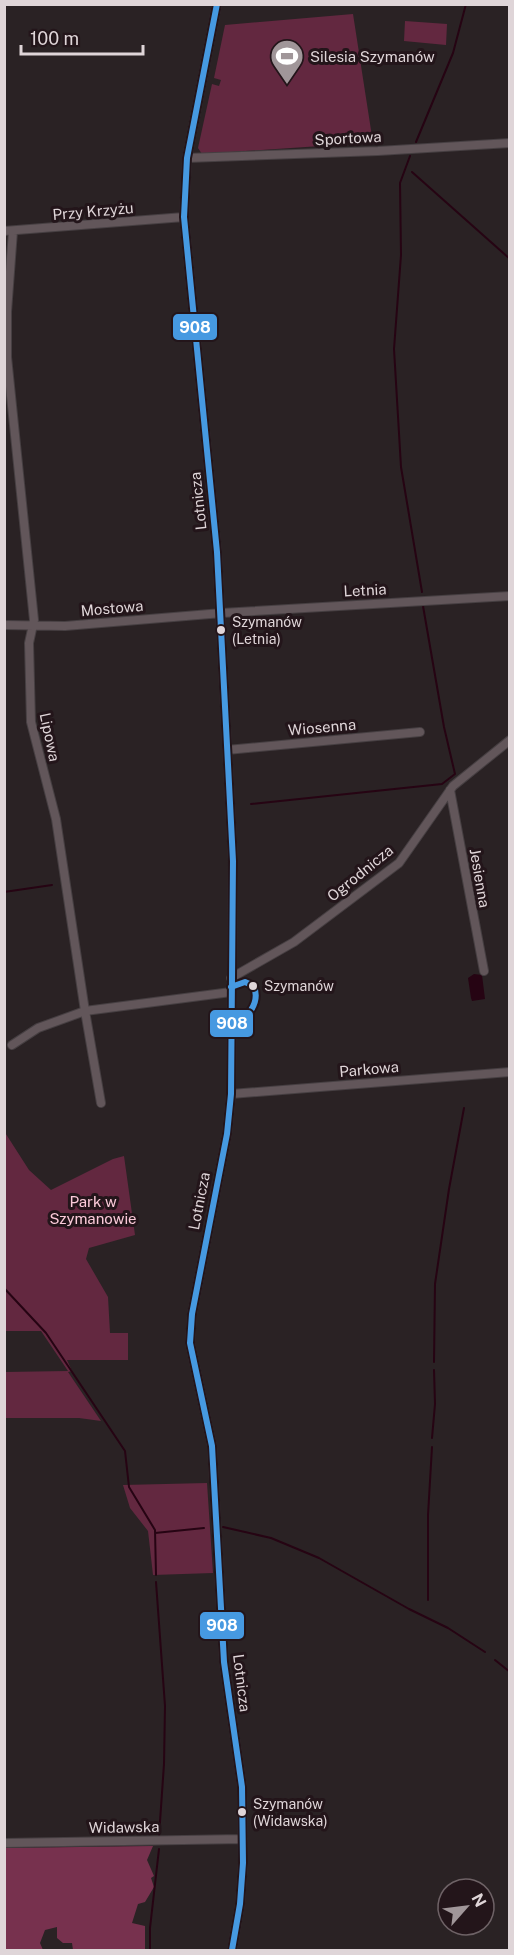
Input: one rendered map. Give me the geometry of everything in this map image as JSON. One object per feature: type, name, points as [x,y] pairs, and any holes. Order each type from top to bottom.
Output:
[{"type":"street","name":"Lotnicza","points":[[217,4],[187,158],[184,217],[222,613],[233,861],[231,1094],[226,1134],[192,1314],[190,1343],[212,1446],[224,1662],[242,1787],[243,1839],[240,1904],[232,1950]]},
{"type":"street","name":"Lotnicza","points":[[216,16],[223,4]]},
{"type":"street","name":"Sportowa","points":[[187,158],[378,151],[510,143]]},
{"type":"street","name":"Przy Krzyżu","points":[[9,231],[184,217]]},
{"type":"street","name":"Lipowa","points":[[9,231],[7,357],[34,620],[29,643],[31,722],[56,819],[84,1011],[101,1103]]},
{"type":"street","name":"Letnia","points":[[222,613],[510,596]]},
{"type":"street","name":"Mostowa","points":[[4,626],[33,627],[222,613]]},
{"type":"street","name":"Wiosenna","points":[[227,750],[420,732]]},
{"type":"street","name":"Ogrodnicza","points":[[12,1045],[38,1028],[84,1011],[231,986],[294,942],[399,862],[450,790],[467,773],[510,740]]},
{"type":"street","name":"Jesienna","points":[[450,790],[483,971]]},
{"type":"street","name":"Parkowa","points":[[231,1094],[510,1072]]},
{"type":"street","name":"Widawska","points":[[4,1843],[243,1839]]},
{"type":"green space","points":[[353,14],[373,143],[357,144],[356,134],[349,134],[350,144],[202,154],[198,148],[212,84],[219,86],[221,80],[214,78],[225,25]]},
{"type":"green space","points":[[405,21],[447,24],[446,45],[404,41]]},
{"type":"green space","name":"Park w Szymanowie","points":[[4,1131],[29,1170],[51,1190],[113,1159],[124,1156],[135,1235],[89,1248],[86,1259],[108,1297],[110,1333],[128,1333],[128,1360],[67,1360],[72,1371],[68,1372],[101,1421],[79,1418],[5,1418],[5,1372],[68,1371],[41,1331],[5,1331]]},
{"type":"green space","points":[[207,1483],[213,1573],[153,1575],[148,1531],[130,1508],[123,1485]]},
{"type":"shaded area","points":[[474,974],[482,975],[485,999],[472,1001],[468,978]]},
{"type":"shaded area","points":[[153,1846],[147,1860],[154,1876],[151,1878],[154,1887],[145,1902],[138,1904],[132,1923],[145,1926],[145,1950],[73,1950],[72,1943],[63,1943],[57,1938],[57,1927],[45,1930],[40,1943],[43,1950],[5,1950],[5,1848]]},
{"type":"waterway","points":[[416,142],[453,53],[466,4]]},
{"type":"waterway","points":[[410,156],[400,183],[401,255],[394,349],[401,467],[422,592]]},
{"type":"waterway","points":[[412,172],[510,259]]},
{"type":"waterway","points":[[251,804],[442,784],[455,774],[444,727],[423,606]]},
{"type":"waterway","points":[[4,892],[52,885]]},
{"type":"waterway","points":[[434,1362],[435,1284],[464,1108]]},
{"type":"waterway","points":[[4,1288],[46,1333],[125,1451],[129,1487],[155,1530],[156,1575]]},
{"type":"waterway","points":[[432,1438],[435,1404],[434,1370]]},
{"type":"waterway","points":[[428,1600],[428,1515],[432,1447]]},
{"type":"waterway","points":[[223,1527],[271,1538],[319,1558],[409,1609],[448,1628],[485,1652]]},
{"type":"waterway","points":[[155,1533],[204,1528]]},
{"type":"waterway","points":[[156,1582],[165,1706],[159,1836]]},
{"type":"waterway","points":[[495,1660],[510,1672]]},
{"type":"waterway","points":[[150,1950],[150,1928],[159,1849]]},
{"type":"transit line","name":"908","points":[[217,4],[187,158],[184,217],[217,552],[233,861],[231,1094],[227,1134],[192,1314],[190,1343],[212,1446],[224,1662],[242,1787],[243,1863],[240,1904],[232,1950]]},
{"type":"transit line","name":"908","points":[[231,987],[245,982],[254,986],[256,993],[251,1010],[231,1028]]},
{"type":"place","name":"Silesia Szymanów","points":[[287,85]]},
{"type":"place","name":"Szymanów (Letnia)","points":[[221,630]]},
{"type":"place","name":"Szymanów","points":[[253,986]]},
{"type":"place","name":"Szymanów (Widawska)","points":[[242,1812]]}]
